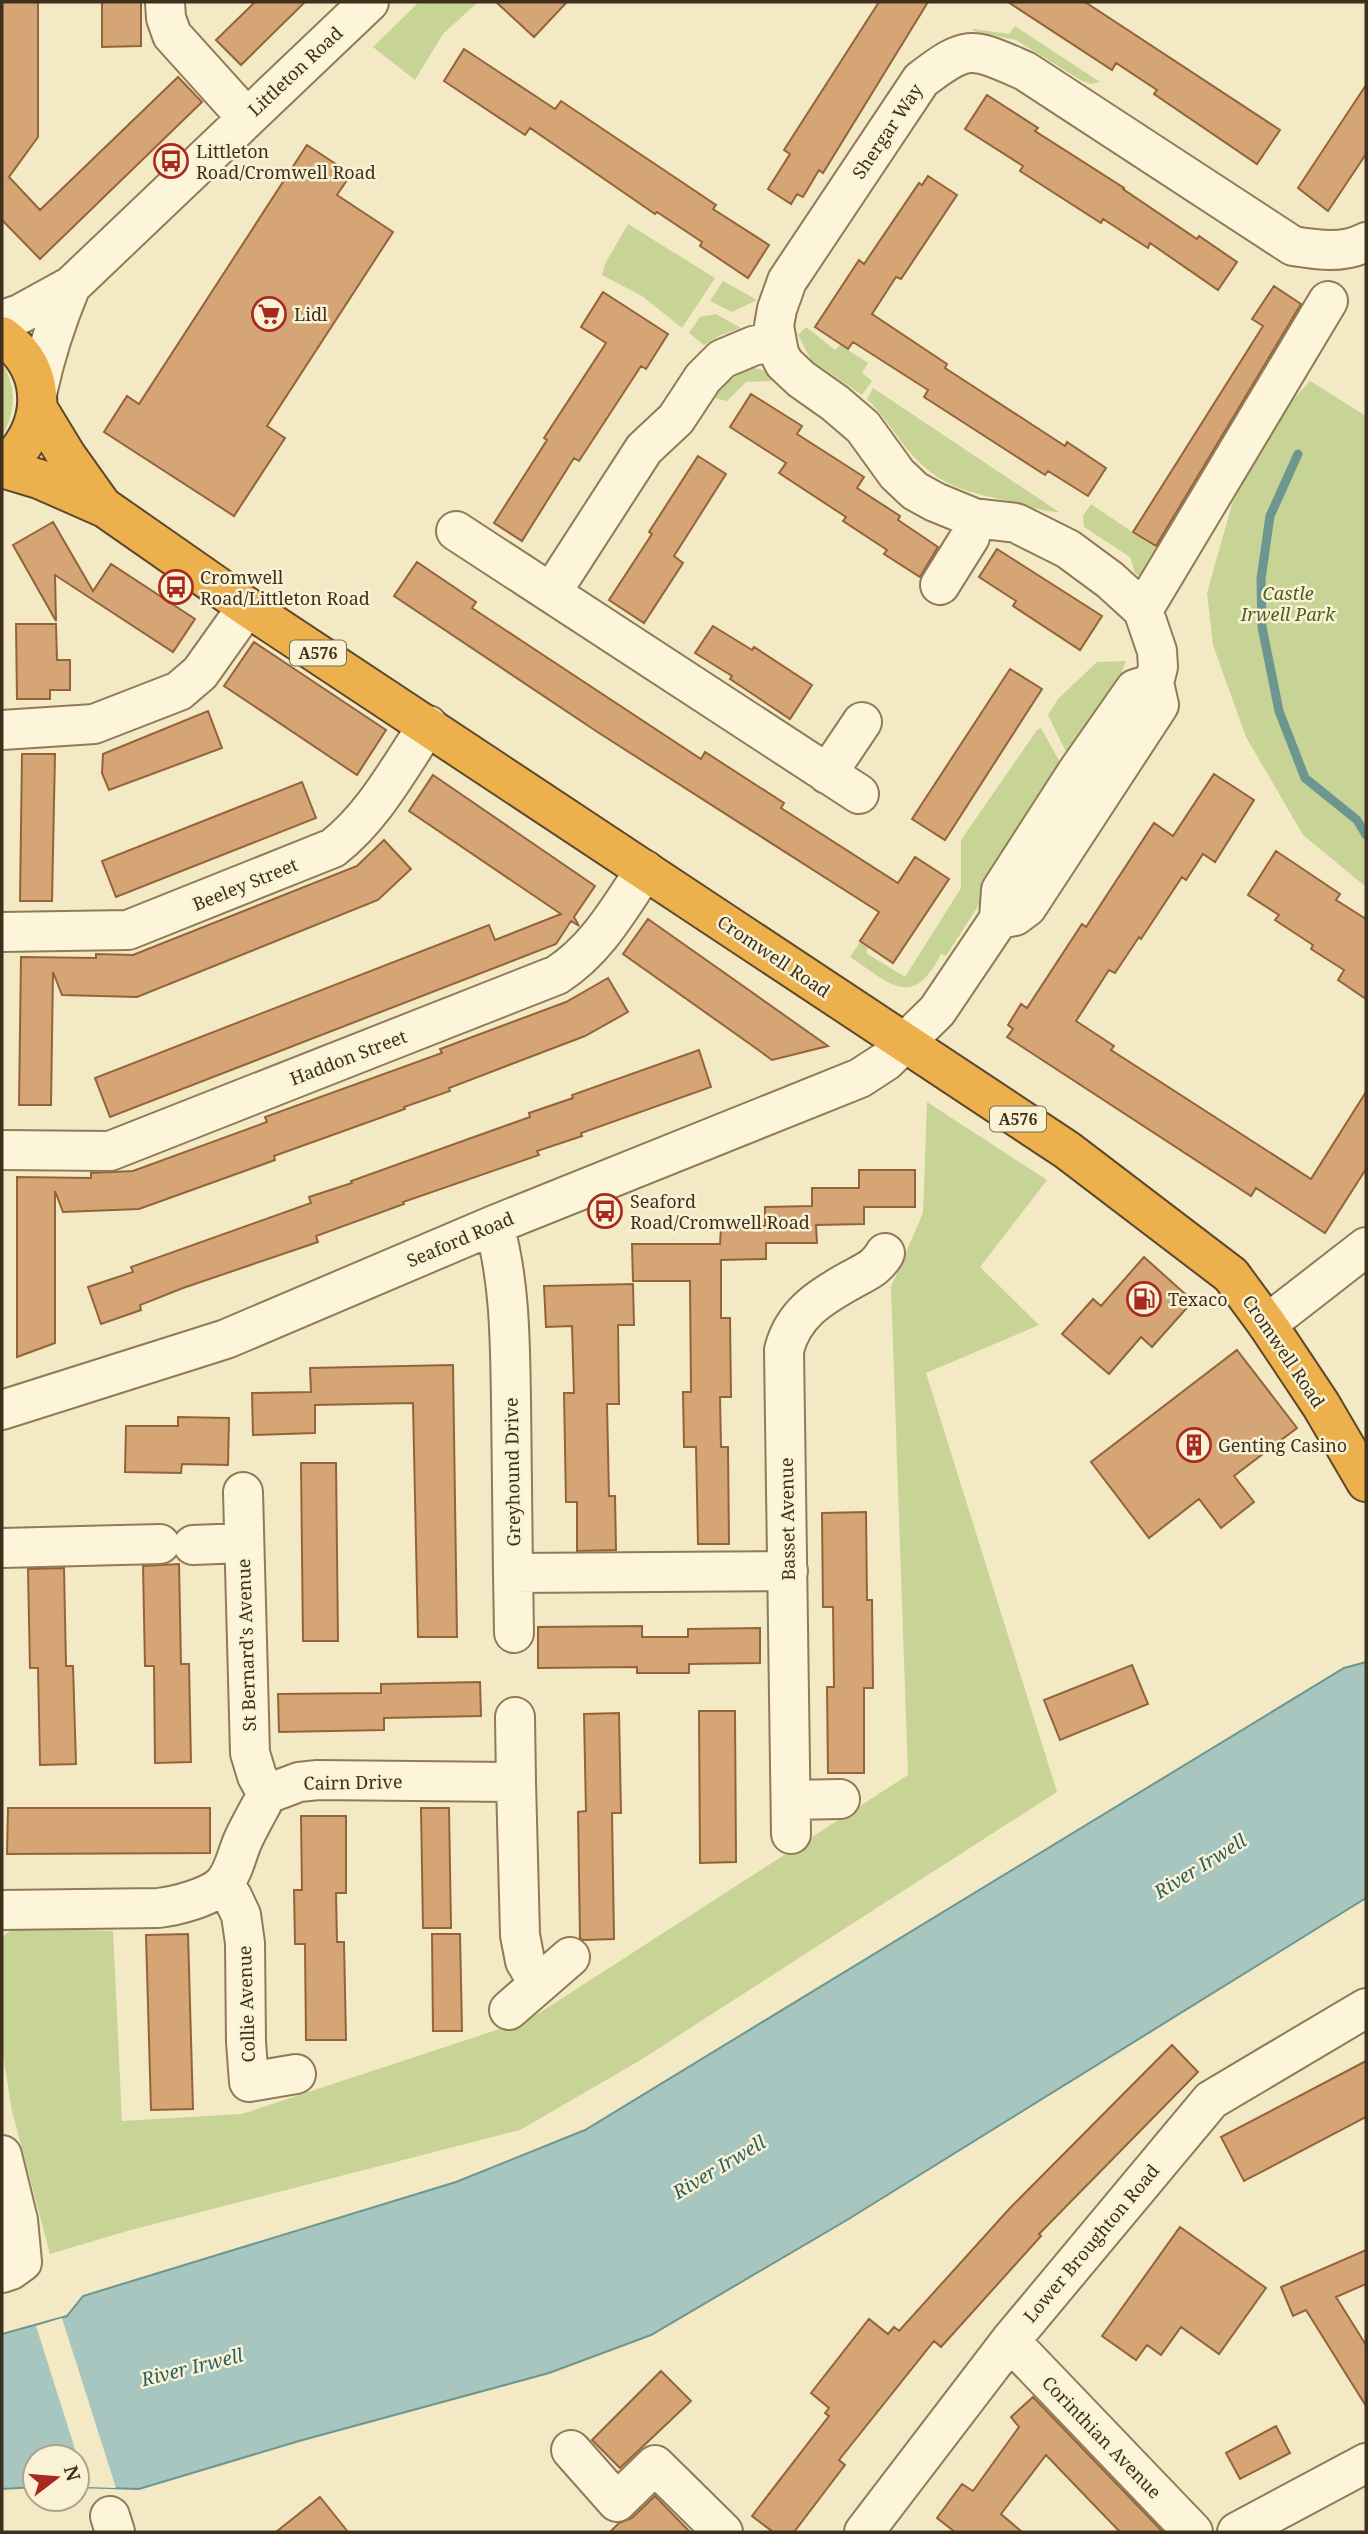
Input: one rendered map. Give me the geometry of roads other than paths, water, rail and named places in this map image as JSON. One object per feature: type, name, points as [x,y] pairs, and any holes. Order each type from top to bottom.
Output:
[{"type":"highway","name":"A576","points":[[2,336],[14,344],[30,367],[38,401],[35,421],[17,455],[2,468]]},
{"type":"highway","name":"Cromwell Road","points":[[38,401],[66,455],[105,508]]},
{"type":"highway","name":"Cromwell Road","points":[[2,468],[38,479],[105,508],[247,607],[1067,1150],[1231,1275],[1321,1405],[1366,1482]]},
{"type":"street","points":[[165,2],[166,18],[172,35],[246,117]]},
{"type":"street","name":"Littleton Road","points":[[2,320],[20,314],[71,286],[369,2]]},
{"type":"street","name":"Shergar Way","points":[[776,340],[774,326],[777,309],[787,281],[921,80],[946,61],[968,52],[982,52],[1025,71],[1293,246],[1327,251],[1366,242]]},
{"type":"street","name":"Littleton Road","points":[[38,401],[51,336],[71,286]]},
{"type":"street","points":[[551,593],[644,449],[676,419],[703,379],[722,359],[776,340],[784,363],[863,427],[897,474],[915,491],[974,518],[1016,523],[1068,549],[1110,580],[1143,610],[1328,301]]},
{"type":"street","points":[[940,585],[970,537],[974,518]]},
{"type":"street","points":[[456,531],[859,794]]},
{"type":"street","points":[[2,730],[94,724],[180,691],[200,673],[247,607]]},
{"type":"street","name":"Seaford Road","points":[[2,1410],[226,1339],[494,1225],[860,1078],[886,1060],[937,1012],[999,919],[1015,916],[1027,907],[1158,705],[1154,683],[1158,667],[1157,651],[1143,610]]},
{"type":"street","points":[[827,774],[862,722]]},
{"type":"street","name":"Beeley Street","points":[[2,932],[128,930],[333,848],[366,818],[428,725]]},
{"type":"street","name":"Haddon Street","points":[[2,1150],[110,1151],[557,975],[578,962],[597,940],[645,870]]},
{"type":"street","name":"Greyhound Drive","points":[[494,1225],[507,1287],[513,1573],[788,1571]]},
{"type":"street","points":[[1267,1324],[1366,1247]]},
{"type":"street","name":"Basset Avenue","points":[[840,1799],[791,1817],[784,1350],[788,1333],[797,1320],[824,1295],[878,1265],[885,1253]]},
{"type":"street","name":"St Bernard's Avenue","points":[[243,1492],[250,1753],[257,1776],[267,1794]]},
{"type":"street","points":[[2,1548],[243,1543]]},
{"type":"street","points":[[513,1573],[514,1633]]},
{"type":"street","points":[[515,1717],[520,1935],[525,1961],[538,1983]]},
{"type":"street","name":"Cairn Drive","points":[[267,1794],[299,1782],[318,1780],[516,1782]]},
{"type":"street","points":[[2,1910],[158,1908],[187,1902],[223,1885],[267,1794]]},
{"type":"street","name":"Collie Avenue","points":[[223,1885],[241,1915],[244,1934],[249,2082],[296,2074]]},
{"type":"street","points":[[509,2010],[570,1957]]},
{"type":"street","name":"Lower Broughton Road","points":[[864,2532],[1010,2341],[1210,2100],[1366,2008]]},
{"type":"street","points":[[2,2155],[18,2220],[22,2262],[2,2273]]},
{"type":"street","name":"Corinthian Avenue","points":[[1010,2341],[1194,2532]]},
{"type":"street","points":[[571,2450],[617,2502],[654,2465],[723,2532]]},
{"type":"street","points":[[1237,2532],[1366,2463]]},
{"type":"water","name":"River Irwell","points":[[1366,1662],[1366,1898],[847,2220],[651,2335],[549,2373],[299,2441],[139,2489],[91,2487],[91,2443],[21,2443],[21,2488],[2,2489],[2,2334],[67,2316],[83,2296],[456,2182],[585,2130],[1344,1668]]},
{"type":"waterway","points":[[1298,454],[1270,516],[1261,579],[1262,627],[1279,711],[1305,778],[1357,820],[1366,835]]},
{"type":"place","name":"Littleton Road/Cromwell Road","points":[[171,161]]},
{"type":"place","name":"Lidl","points":[[269,314]]},
{"type":"place","name":"Cromwell Road/Littleton Road","points":[[176,587]]},
{"type":"place","name":"Seaford Road/Cromwell Road","points":[[605,1211]]},
{"type":"place","name":"Texaco","points":[[1144,1299]]},
{"type":"place","name":"Genting Casino","points":[[1194,1445]]},
{"type":"park label","name":"Castle Irwell Park","points":[[1288,603]]}]
